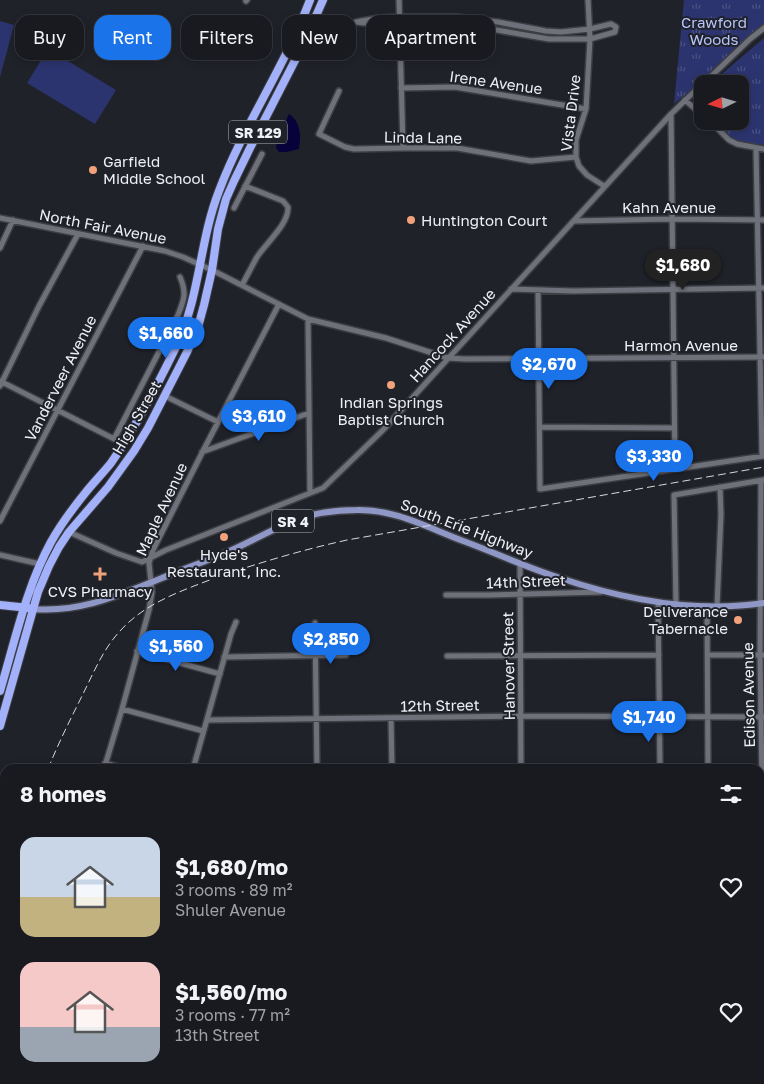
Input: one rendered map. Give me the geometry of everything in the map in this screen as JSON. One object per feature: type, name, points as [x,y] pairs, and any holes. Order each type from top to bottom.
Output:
[{"type":"highway","name":"High Street","points":[[0,691],[24,608],[40,564],[70,513],[109,465],[138,422],[179,341],[193,300],[212,211],[224,179],[310,0]]},
{"type":"highway","name":"High Street","points":[[0,726],[38,592],[49,566],[69,532],[108,487],[148,428],[187,352],[198,327],[212,270],[222,216],[234,181],[305,41],[322,0]]},
{"type":"highway","name":"SR 4","points":[[0,605],[24,608]]},
{"type":"highway","name":"South Erie Highway","points":[[24,608],[33,609]]},
{"type":"main road","name":"South Erie Highway","points":[[33,609],[58,610],[84,606],[233,549],[294,521],[318,514],[343,510],[379,511],[404,517],[520,564],[606,592],[658,602],[707,607],[762,603]]},
{"type":"street","points":[[400,0],[400,15]]},
{"type":"street","name":"Vista Drive","points":[[588,0],[590,39],[586,109],[576,140],[576,157],[579,166],[587,175],[604,186]]},
{"type":"street","points":[[366,20],[356,22],[366,23]]},
{"type":"street","points":[[495,22],[561,32],[590,29],[611,24],[616,27],[615,32],[590,39],[549,39],[495,30]]},
{"type":"street","name":"Hancock Avenue","points":[[712,75],[764,28]]},
{"type":"street","points":[[401,60],[403,148]]},
{"type":"street","name":"Irene Avenue","points":[[401,88],[455,87],[586,109]]},
{"type":"street","name":"Linda Lane","points":[[340,91],[319,134],[345,147],[354,149],[457,148],[530,161],[576,157]]},
{"type":"street","name":"Hancock Avenue","points":[[69,532],[116,554],[142,562],[166,550],[323,488],[376,437],[604,186],[671,114],[694,92]]},
{"type":"street","points":[[686,100],[694,108]]},
{"type":"street","points":[[671,114],[675,468]]},
{"type":"street","points":[[719,130],[729,140],[737,144],[764,149]]},
{"type":"street","points":[[538,290],[540,489],[763,456],[761,288],[757,220],[756,148]]},
{"type":"street","points":[[234,208],[262,154]]},
{"type":"street","points":[[242,285],[258,256],[274,237],[288,214],[288,207],[283,202],[246,186]]},
{"type":"street","name":"North Fair Avenue","points":[[0,218],[165,251],[200,264],[308,319]]},
{"type":"street","points":[[0,248],[13,220]]},
{"type":"street","name":"Kahn Avenue","points":[[574,221],[764,220]]},
{"type":"street","points":[[78,234],[1,383],[124,444]]},
{"type":"street","name":"Vanderveer Avenue","points":[[0,521],[143,246]]},
{"type":"street","name":"High Street","points":[[114,439],[178,315],[184,299],[184,286],[180,277]]},
{"type":"street","points":[[512,289],[761,288]]},
{"type":"street","name":"Maple Avenue","points":[[106,764],[150,606],[152,592],[149,567],[150,558],[279,304]]},
{"type":"street","points":[[308,319],[310,493]]},
{"type":"street","name":"Harmon Avenue","points":[[308,319],[381,336],[448,358],[762,357]]},
{"type":"street","points":[[165,396],[218,422]]},
{"type":"street","points":[[202,453],[309,413]]},
{"type":"street","points":[[540,427],[674,428]]},
{"type":"street","points":[[676,604],[674,495],[762,480]]},
{"type":"street","name":"Edison Avenue","points":[[762,480],[762,764]]},
{"type":"street","points":[[717,607],[721,514],[720,487]]},
{"type":"street","points":[[157,542],[166,550]]},
{"type":"street","points":[[0,555],[40,564]]},
{"type":"street","name":"Hanover Street","points":[[520,564],[521,764]]},
{"type":"street","name":"14th Street","points":[[446,595],[606,592]]},
{"type":"street","points":[[658,602],[660,764]]},
{"type":"street","points":[[707,607],[708,764]]},
{"type":"street","points":[[194,764],[224,657],[236,622]]},
{"type":"street","points":[[314,623],[317,764]]},
{"type":"street","points":[[137,651],[220,674]]},
{"type":"street","points":[[224,657],[346,655]]},
{"type":"street","points":[[447,656],[659,655]]},
{"type":"street","points":[[708,655],[762,655]]},
{"type":"street","points":[[122,709],[203,731]]},
{"type":"street","name":"12th Street","points":[[207,720],[522,716],[763,717]]},
{"type":"street","points":[[392,718],[392,764]]},
{"type":"green space","name":"Crawford Woods","points":[[684,0],[764,0],[764,29],[709,75],[694,75],[694,87],[674,104]]},
{"type":"green space","points":[[0,21],[14,25],[0,77]]},
{"type":"green space","points":[[764,38],[764,145],[740,142],[723,130],[749,130],[749,75],[721,75]]},
{"type":"green space","points":[[41,60],[66,60],[116,90],[95,124],[27,83]]},
{"type":"shaded area","points":[[289,114],[298,125],[299,149],[279,152],[276,148],[277,139]]},
{"type":"railway","points":[[50,764],[94,671],[114,638],[130,621],[152,605],[177,593],[264,562],[347,540],[764,467]]},
{"type":"place","name":"Garfield Middle School","points":[[93,170]]},
{"type":"place","name":"Huntington Court","points":[[411,220]]},
{"type":"place","name":"Indian Springs Baptist Church","points":[[391,385]]},
{"type":"place","name":"Hyde's Restaurant, Inc.","points":[[224,537]]},
{"type":"place","name":"CVS Pharmacy","points":[[100,574]]},
{"type":"place","name":"Deliverance Tabernacle","points":[[738,620]]}]
